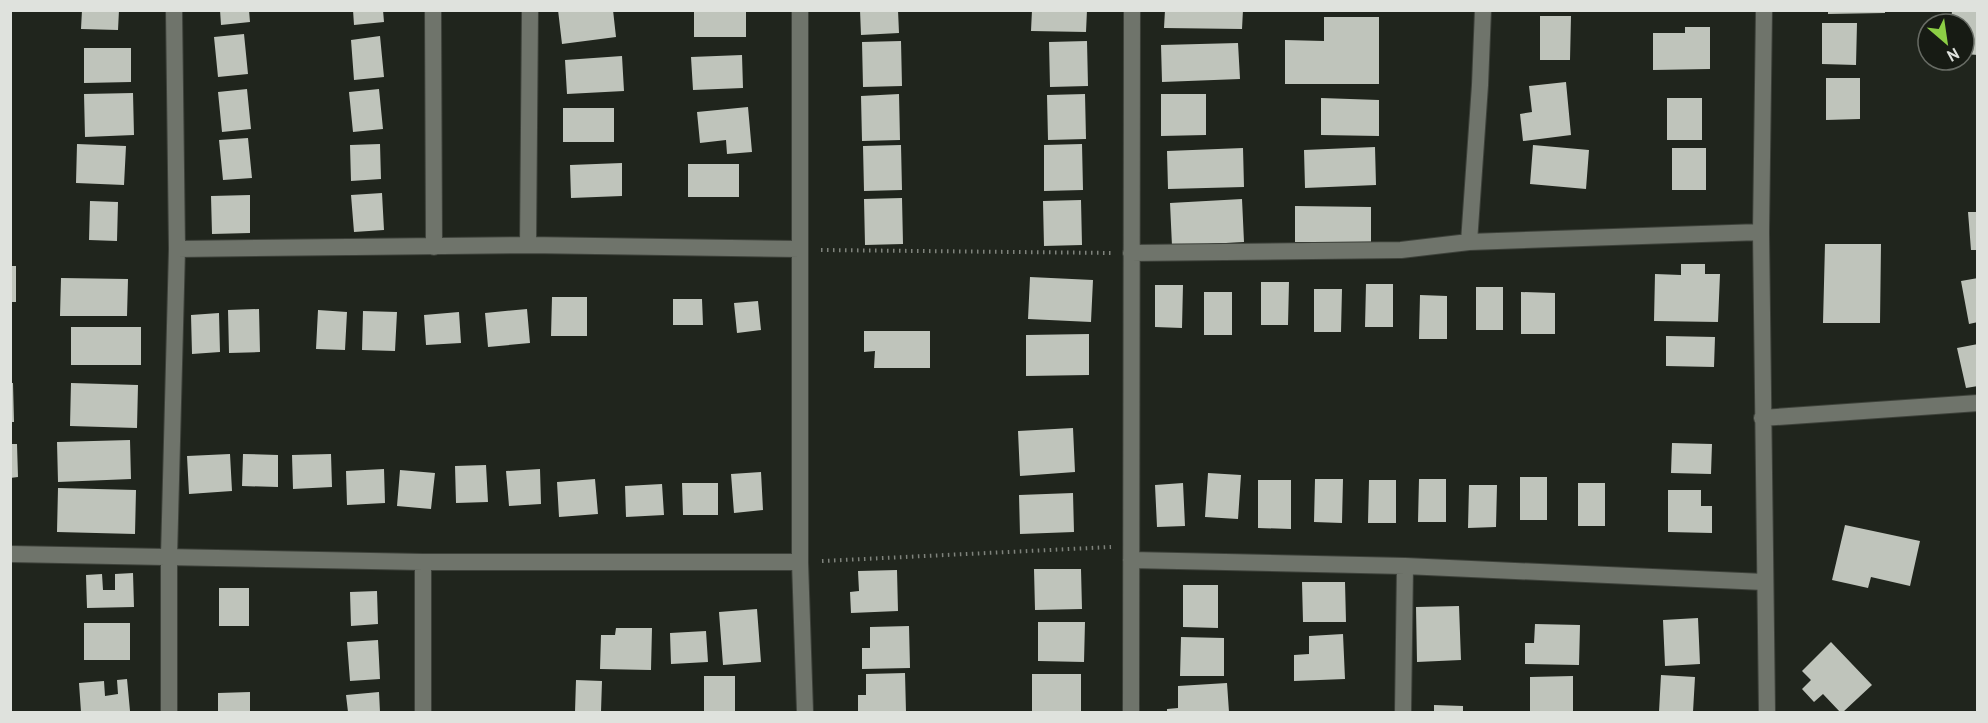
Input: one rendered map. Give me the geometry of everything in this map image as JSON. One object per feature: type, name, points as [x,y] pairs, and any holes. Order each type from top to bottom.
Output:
[{"type":"street","points":[[169,712],[169,557],[177,249],[174,10]]},
{"type":"street","points":[[434,10],[434,247]]},
{"type":"street","points":[[528,246],[530,10]]},
{"type":"street","points":[[801,10],[800,562],[805,712]]},
{"type":"street","points":[[1131,712],[1132,10]]},
{"type":"street","points":[[1469,242],[1480,85],[1482,10]]},
{"type":"street","points":[[1764,10],[1761,232],[1767,712]]},
{"type":"street","points":[[1131,253],[1401,250],[1469,242],[1761,232]]},
{"type":"street","points":[[177,249],[528,246],[800,249]]},
{"type":"street","points":[[1762,418],[1977,404]]},
{"type":"street","points":[[1131,553],[1764,582]]},
{"type":"street","points":[[10,555],[423,562],[800,562]]},
{"type":"street","points":[[423,562],[423,712]]},
{"type":"street","points":[[1403,712],[1405,566]]},
{"type":"path","points":[[800,249],[1131,253]]},
{"type":"path","points":[[800,562],[1131,553]]},
{"type":"building","points":[[82,10],[119,10],[118,30],[81,29]]},
{"type":"building","points":[[220,10],[249,10],[250,22],[221,25]]},
{"type":"building","points":[[353,10],[383,10],[384,22],[354,25]]},
{"type":"building","points":[[558,10],[613,10],[616,37],[562,44]]},
{"type":"building","points":[[694,10],[746,10],[746,37],[694,37]]},
{"type":"building","points":[[860,10],[898,10],[899,33],[861,35]]},
{"type":"building","points":[[1032,10],[1087,10],[1086,32],[1031,31]]},
{"type":"building","points":[[1165,10],[1243,10],[1242,29],[1164,28]]},
{"type":"building","points":[[1828,10],[1885,10],[1885,13],[1828,14]]},
{"type":"building","points":[[1952,10],[1978,10],[1978,55],[1976,55],[1976,12],[1952,12]]},
{"type":"building","points":[[1540,16],[1571,16],[1570,60],[1540,60]]},
{"type":"building","points":[[1324,17],[1379,17],[1379,84],[1285,84],[1285,40],[1324,41]]},
{"type":"building","points":[[1822,23],[1857,23],[1856,65],[1822,64]]},
{"type":"building","points":[[1685,27],[1710,27],[1710,69],[1653,70],[1653,33],[1685,33]]},
{"type":"building","points":[[244,34],[248,74],[218,77],[214,37]]},
{"type":"building","points":[[380,36],[384,77],[354,80],[351,40]]},
{"type":"building","points":[[901,41],[902,86],[863,87],[862,42]]},
{"type":"building","points":[[1087,41],[1088,86],[1050,87],[1049,42]]},
{"type":"building","points":[[1238,43],[1240,79],[1162,82],[1161,45]]},
{"type":"building","points":[[84,48],[131,48],[131,82],[84,83]]},
{"type":"building","points":[[742,55],[743,88],[693,90],[691,57]]},
{"type":"building","points":[[622,56],[624,91],[567,94],[565,60]]},
{"type":"building","points":[[1826,78],[1860,78],[1860,119],[1826,120]]},
{"type":"building","points":[[1566,82],[1571,135],[1523,141],[1520,114],[1532,112],[1529,86]]},
{"type":"building","points":[[247,89],[251,129],[222,132],[218,92]]},
{"type":"building","points":[[379,89],[383,129],[353,132],[349,92]]},
{"type":"building","points":[[133,93],[134,135],[85,137],[84,94]]},
{"type":"building","points":[[899,94],[900,140],[862,141],[861,96]]},
{"type":"building","points":[[1085,94],[1086,139],[1048,140],[1047,95]]},
{"type":"building","points":[[1161,94],[1206,94],[1206,135],[1161,136]]},
{"type":"building","points":[[1321,98],[1379,100],[1379,136],[1321,135]]},
{"type":"building","points":[[1667,98],[1702,98],[1702,140],[1667,140]]},
{"type":"building","points":[[748,107],[752,152],[727,154],[726,140],[700,143],[697,112]]},
{"type":"building","points":[[563,108],[614,108],[614,142],[563,142]]},
{"type":"building","points":[[248,138],[252,178],[223,180],[219,140]]},
{"type":"building","points":[[77,144],[126,146],[124,185],[76,183]]},
{"type":"building","points":[[380,144],[381,179],[351,181],[350,145]]},
{"type":"building","points":[[1082,144],[1083,190],[1044,191],[1044,145]]},
{"type":"building","points":[[901,145],[902,190],[864,191],[863,146]]},
{"type":"building","points":[[1533,145],[1589,150],[1586,189],[1530,184]]},
{"type":"building","points":[[1375,147],[1376,185],[1305,188],[1304,150]]},
{"type":"building","points":[[1243,148],[1244,187],[1168,189],[1167,151]]},
{"type":"building","points":[[1672,148],[1706,148],[1706,190],[1672,190]]},
{"type":"building","points":[[622,163],[622,196],[571,198],[570,165]]},
{"type":"building","points":[[688,164],[739,164],[739,197],[688,197]]},
{"type":"building","points":[[382,193],[384,230],[354,232],[351,195]]},
{"type":"building","points":[[250,195],[250,233],[212,234],[211,196]]},
{"type":"building","points":[[902,198],[903,244],[865,245],[864,199]]},
{"type":"building","points":[[1242,199],[1244,242],[1172,246],[1170,203]]},
{"type":"building","points":[[1081,200],[1082,245],[1044,246],[1043,201]]},
{"type":"building","points":[[90,201],[118,202],[117,241],[89,240]]},
{"type":"building","points":[[1295,206],[1371,207],[1371,242],[1295,242]]},
{"type":"building","points":[[1968,212],[1978,212],[1978,250],[1971,250]]},
{"type":"building","points":[[1825,244],[1881,244],[1880,323],[1823,323]]},
{"type":"building","points":[[1681,264],[1705,264],[1705,274],[1720,274],[1718,322],[1654,321],[1655,274],[1681,275]]},
{"type":"building","points":[[10,266],[16,266],[16,302],[10,302]]},
{"type":"building","points":[[1030,277],[1093,280],[1091,322],[1028,319]]},
{"type":"building","points":[[61,278],[128,279],[127,316],[60,316]]},
{"type":"building","points":[[1978,278],[1978,322],[1969,324],[1961,281]]},
{"type":"building","points":[[1261,282],[1289,282],[1288,325],[1261,325]]},
{"type":"building","points":[[1366,284],[1393,284],[1393,327],[1365,327]]},
{"type":"building","points":[[1155,285],[1183,285],[1182,328],[1155,327]]},
{"type":"building","points":[[1476,287],[1503,287],[1503,330],[1476,330]]},
{"type":"building","points":[[1314,289],[1342,289],[1341,332],[1314,332]]},
{"type":"building","points":[[1204,292],[1232,292],[1232,335],[1204,335]]},
{"type":"building","points":[[1521,292],[1555,293],[1555,334],[1521,334]]},
{"type":"building","points":[[1420,295],[1447,296],[1447,339],[1419,339]]},
{"type":"building","points":[[552,297],[587,297],[587,336],[551,336]]},
{"type":"building","points":[[673,299],[702,299],[703,325],[673,325]]},
{"type":"building","points":[[758,301],[761,330],[737,333],[734,303]]},
{"type":"building","points":[[259,309],[260,352],[229,353],[228,310]]},
{"type":"building","points":[[527,309],[530,343],[488,347],[485,313]]},
{"type":"building","points":[[318,310],[347,312],[345,350],[316,349]]},
{"type":"building","points":[[363,311],[397,312],[395,351],[362,350]]},
{"type":"building","points":[[459,312],[461,343],[426,345],[424,315]]},
{"type":"building","points":[[219,313],[220,352],[192,354],[191,315]]},
{"type":"building","points":[[71,327],[141,327],[141,365],[71,365]]},
{"type":"building","points":[[864,331],[930,331],[930,368],[874,368],[875,351],[864,352]]},
{"type":"building","points":[[1089,334],[1089,375],[1026,376],[1026,335]]},
{"type":"building","points":[[1666,336],[1715,337],[1714,367],[1666,366]]},
{"type":"building","points":[[1978,344],[1978,386],[1966,388],[1957,348]]},
{"type":"building","points":[[10,383],[13,383],[14,422],[10,422]]},
{"type":"building","points":[[71,383],[138,385],[137,428],[70,426]]},
{"type":"building","points":[[1073,428],[1075,472],[1020,476],[1018,431]]},
{"type":"building","points":[[130,440],[131,479],[58,482],[57,442]]},
{"type":"building","points":[[1672,443],[1712,444],[1711,474],[1671,473]]},
{"type":"building","points":[[10,444],[17,444],[18,477],[10,478]]},
{"type":"building","points":[[230,454],[232,491],[189,494],[187,456]]},
{"type":"building","points":[[243,454],[278,455],[278,487],[242,486]]},
{"type":"building","points":[[331,454],[332,487],[293,489],[292,455]]},
{"type":"building","points":[[486,465],[488,502],[456,503],[455,466]]},
{"type":"building","points":[[384,469],[385,503],[347,505],[346,471]]},
{"type":"building","points":[[540,469],[541,504],[509,506],[506,471]]},
{"type":"building","points":[[400,470],[435,473],[431,509],[397,506]]},
{"type":"building","points":[[761,472],[763,510],[734,513],[731,474]]},
{"type":"building","points":[[1208,473],[1241,475],[1238,519],[1205,517]]},
{"type":"building","points":[[1520,477],[1547,477],[1547,520],[1520,520]]},
{"type":"building","points":[[595,479],[598,514],[559,517],[557,482]]},
{"type":"building","points":[[1315,479],[1343,479],[1342,523],[1314,522]]},
{"type":"building","points":[[1419,479],[1446,479],[1446,522],[1418,522]]},
{"type":"building","points":[[1258,480],[1291,480],[1291,529],[1258,528]]},
{"type":"building","points":[[1369,480],[1396,480],[1396,523],[1368,523]]},
{"type":"building","points":[[682,483],[718,483],[718,515],[683,515]]},
{"type":"building","points":[[1183,483],[1185,526],[1157,527],[1155,485]]},
{"type":"building","points":[[1578,483],[1605,483],[1605,526],[1578,526]]},
{"type":"building","points":[[662,484],[664,515],[626,517],[625,486]]},
{"type":"building","points":[[1469,485],[1497,485],[1496,527],[1468,528]]},
{"type":"building","points":[[58,488],[136,490],[135,534],[57,532]]},
{"type":"building","points":[[1668,490],[1701,490],[1701,506],[1712,506],[1712,533],[1668,532]]},
{"type":"building","points":[[1073,493],[1074,532],[1020,534],[1019,495]]},
{"type":"building","points":[[1845,525],[1920,541],[1910,586],[1871,577],[1868,588],[1832,580]]},
{"type":"building","points":[[1034,569],[1081,569],[1082,609],[1035,610]]},
{"type":"building","points":[[897,570],[898,611],[851,613],[850,592],[859,591],[858,571]]},
{"type":"building","points":[[133,573],[134,607],[87,608],[86,575],[102,574],[103,590],[115,590],[115,574]]},
{"type":"building","points":[[1302,582],[1345,582],[1346,622],[1303,622]]},
{"type":"building","points":[[1183,585],[1218,585],[1218,628],[1183,627]]},
{"type":"building","points":[[219,588],[249,588],[249,626],[219,626]]},
{"type":"building","points":[[377,591],[378,624],[351,626],[350,592]]},
{"type":"building","points":[[1459,606],[1461,660],[1417,662],[1416,607]]},
{"type":"building","points":[[757,609],[761,662],[723,665],[719,612]]},
{"type":"building","points":[[1698,618],[1700,664],[1665,666],[1663,620]]},
{"type":"building","points":[[1038,622],[1085,622],[1084,662],[1038,661]]},
{"type":"building","points":[[84,623],[130,623],[130,660],[84,660]]},
{"type":"building","points":[[1535,624],[1580,625],[1579,665],[1525,664],[1525,643],[1534,643]]},
{"type":"building","points":[[909,626],[910,668],[862,669],[862,648],[870,648],[870,627]]},
{"type":"building","points":[[616,628],[652,628],[651,670],[600,669],[601,635],[615,635]]},
{"type":"building","points":[[706,631],[708,662],[671,664],[670,633]]},
{"type":"building","points":[[1343,634],[1345,679],[1294,681],[1294,655],[1309,654],[1309,636]]},
{"type":"building","points":[[1181,637],[1224,638],[1224,676],[1180,676]]},
{"type":"building","points":[[378,640],[380,679],[350,681],[347,642]]},
{"type":"building","points":[[1831,642],[1872,685],[1843,712],[1840,712],[1823,694],[1814,702],[1802,689],[1811,680],[1802,671]]},
{"type":"building","points":[[905,673],[906,712],[858,712],[858,695],[866,695],[866,674]]},
{"type":"building","points":[[1032,674],[1081,674],[1081,712],[1032,712]]},
{"type":"building","points":[[1661,675],[1695,677],[1693,712],[1659,712]]},
{"type":"building","points":[[704,676],[735,676],[735,712],[704,712]]},
{"type":"building","points":[[1573,676],[1573,712],[1530,712],[1530,677]]},
{"type":"building","points":[[127,679],[130,711],[81,712],[79,683],[104,681],[105,696],[118,694],[117,680]]},
{"type":"building","points":[[576,680],[602,681],[601,712],[575,712]]},
{"type":"building","points":[[1227,683],[1229,712],[1167,712],[1167,709],[1178,708],[1178,686]]},
{"type":"building","points":[[250,692],[250,712],[218,712],[218,693]]},
{"type":"building","points":[[379,692],[380,712],[348,712],[346,695]]},
{"type":"building","points":[[1434,705],[1463,706],[1463,712],[1434,712]]}]
